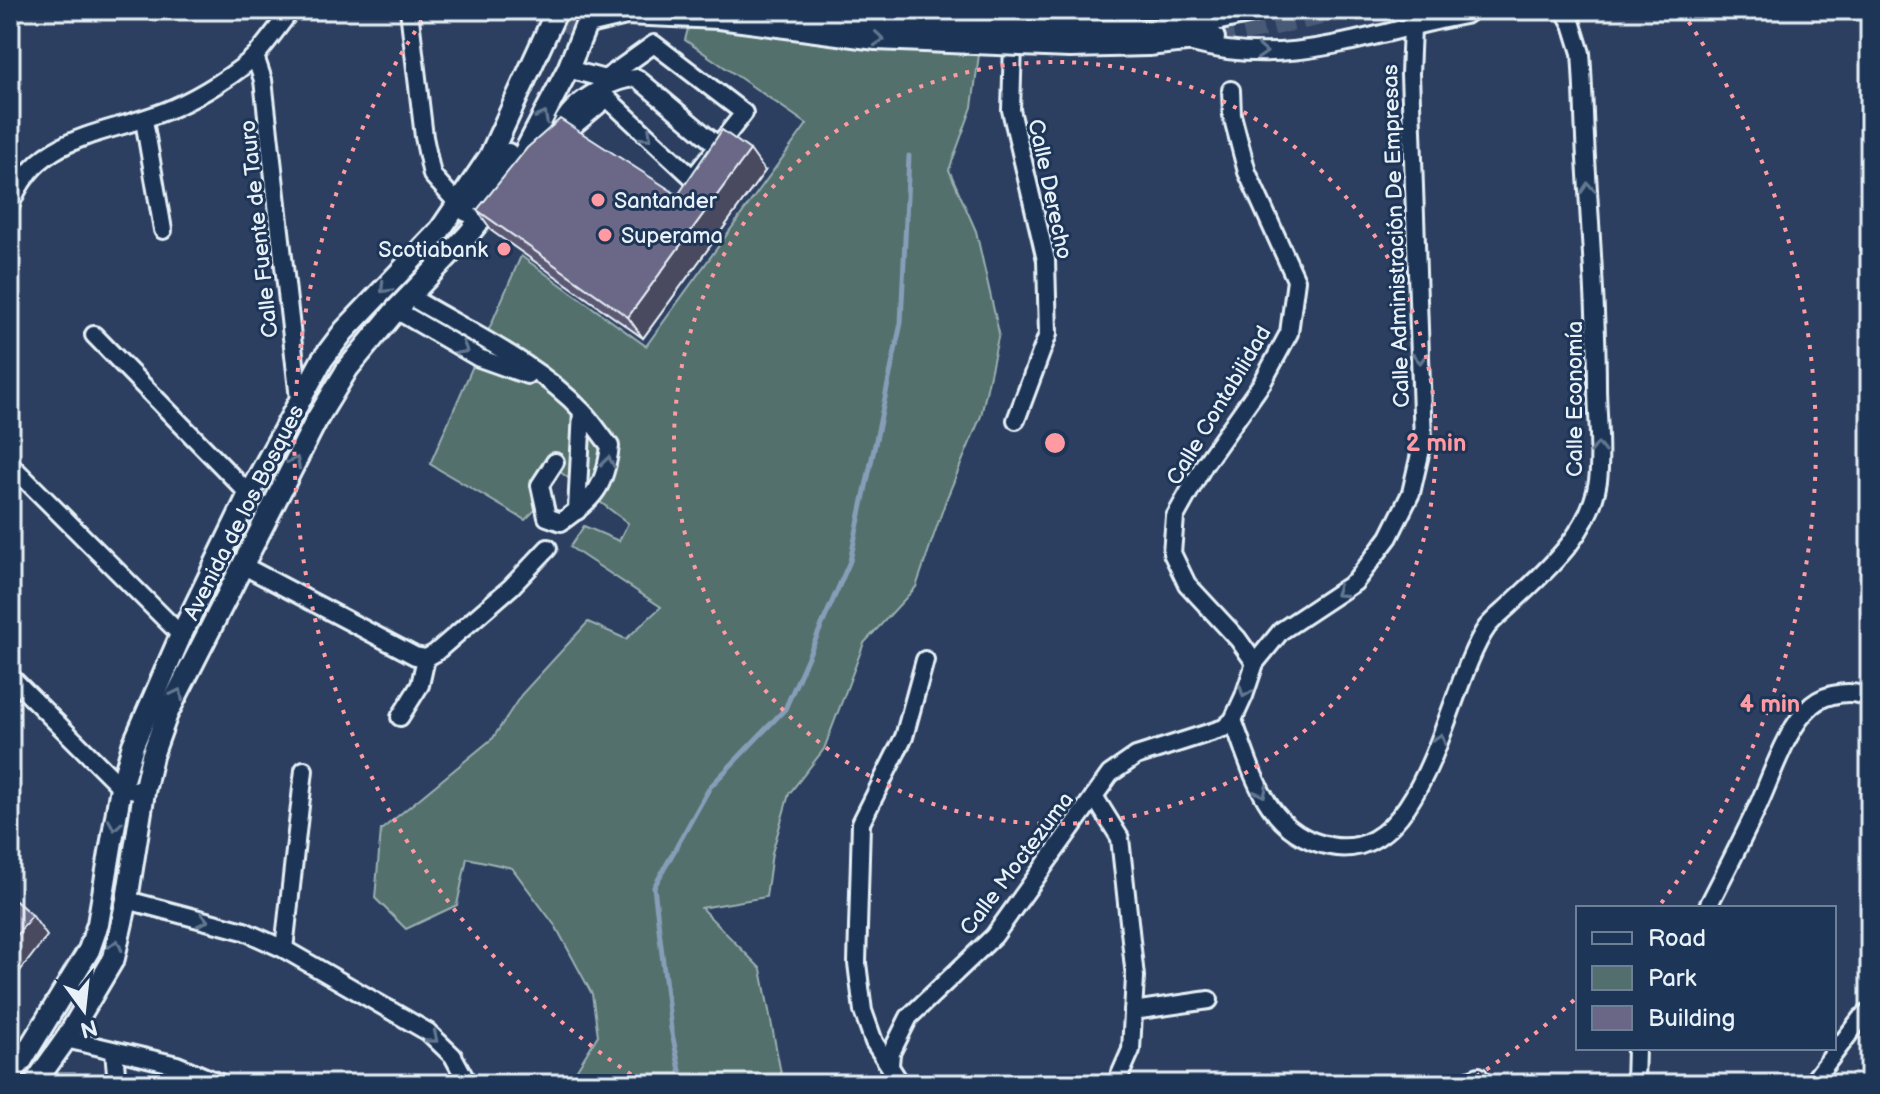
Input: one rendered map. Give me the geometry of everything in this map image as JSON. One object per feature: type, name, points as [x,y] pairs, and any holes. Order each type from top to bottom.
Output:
[{"type":"main road","name":"Avenida de los Bosques","points":[[10,1075],[89,950],[104,897],[121,787],[133,745],[181,635],[249,494],[322,360],[344,331],[440,230],[499,140],[557,10]]},
{"type":"main road","points":[[785,10],[977,30],[1148,38]]},
{"type":"main road","points":[[1179,35],[1252,12]]},
{"type":"main road","points":[[590,16],[626,14],[719,18],[876,39],[1070,47],[1179,35],[1214,38]]},
{"type":"main road","name":"Avenida de los Bosques","points":[[34,1084],[66,1039],[114,958],[127,900],[144,792],[152,756],[167,714],[324,407],[348,368],[402,303],[467,236],[506,188],[568,69],[590,16]]},
{"type":"main road","points":[[440,230],[474,206],[501,169],[562,31]]},
{"type":"street","points":[[10,207],[32,167],[59,146],[144,120],[190,99],[255,56],[291,10]]},
{"type":"street","points":[[409,10],[424,137],[432,175],[458,204]]},
{"type":"street","name":"Calle Derecho","points":[[1014,10],[1011,110],[1046,260],[1048,334],[1016,420]]},
{"type":"street","points":[[1209,10],[1179,35],[1214,49],[1286,53],[1349,44],[1472,10]]},
{"type":"street","name":"Calle Administración De Empresas","points":[[1255,663],[1281,631],[1355,582],[1389,537],[1411,493],[1423,441],[1410,74],[1415,10]]},
{"type":"street","points":[[1431,10],[1451,17]]},
{"type":"street","name":"Calle Economía","points":[[1233,720],[1262,795],[1282,824],[1312,843],[1340,848],[1372,841],[1401,817],[1432,764],[1454,699],[1487,627],[1554,563],[1585,524],[1598,482],[1597,335],[1581,53],[1564,10]]},
{"type":"street","points":[[506,188],[606,88],[654,44],[744,113],[693,178],[606,88],[568,69]]},
{"type":"street","name":"Calle Fuente de Tauro","points":[[255,56],[263,80],[299,399]]},
{"type":"street","points":[[606,88],[628,78],[637,78],[718,146]]},
{"type":"street","name":"Calle Contabilidad","points":[[1231,90],[1232,115],[1247,172],[1296,280],[1289,333],[1262,383],[1204,465],[1175,517],[1172,553],[1187,584],[1238,639],[1255,663]]},
{"type":"street","points":[[144,120],[163,230]]},
{"type":"street","points":[[402,303],[479,358],[551,384],[582,411],[610,446],[602,485],[577,511],[561,522],[547,517],[540,485],[555,462]]},
{"type":"street","points":[[94,335],[249,494]]},
{"type":"street","points":[[577,511],[582,411]]},
{"type":"street","points":[[10,464],[181,635]]},
{"type":"street","points":[[242,565],[415,656],[426,658],[511,587],[548,548]]},
{"type":"street","points":[[400,717],[420,685],[426,658]]},
{"type":"street","points":[[901,1084],[874,1042],[863,1011],[857,963],[861,823],[904,737],[925,660]]},
{"type":"street","points":[[1233,720],[1255,663]]},
{"type":"street","points":[[10,676],[121,787],[144,792]]},
{"type":"street","points":[[1708,906],[1795,726],[1812,705],[1833,694],[1864,695],[1870,700]]},
{"type":"street","name":"Calle Moctezuma","points":[[890,1065],[891,1053],[909,1017],[994,936],[1110,774],[1136,756],[1224,728],[1233,720]]},
{"type":"street","points":[[284,949],[304,770]]},
{"type":"street","points":[[1094,796],[1120,838],[1135,977],[1131,1050],[1116,1084]]},
{"type":"street","points":[[127,900],[244,931],[284,949],[428,1032],[453,1056],[468,1084]]},
{"type":"street","points":[[1133,1011],[1209,1000]]},
{"type":"street","points":[[1811,1084],[1861,1018],[1870,1012]]},
{"type":"street","points":[[66,1039],[177,1065],[222,1084]]},
{"type":"street","points":[[1635,1084],[1636,1050]]},
{"type":"street","points":[[114,1051],[117,1084]]},
{"type":"street","points":[[1459,1084],[1479,1076]]},
{"type":"green space","points":[[693,10],[985,10],[972,107],[949,170],[976,231],[999,333],[981,416],[946,500],[916,587],[864,643],[824,749],[789,794],[772,853],[766,897],[701,908],[761,969],[783,1084],[568,1084],[598,1035],[592,994],[556,927],[512,868],[467,858],[457,905],[406,929],[375,898],[381,830],[493,738],[521,695],[588,622],[626,639],[661,607],[570,547],[584,526],[619,541],[628,523],[551,465],[530,487],[543,502],[525,520],[430,464],[521,256],[646,346],[807,124],[685,40]]},
{"type":"building","name":"Superama","points":[[560,119],[678,195],[722,130],[750,150],[628,317],[477,210],[527,148]]},
{"type":"building","points":[[10,896],[32,915],[10,944]]},
{"type":"waterway","points":[[683,1084],[671,1029],[654,887],[710,787],[785,709],[850,561],[901,323],[909,156]]},
{"type":"tunnel","points":[[562,31],[577,10]]},
{"type":"tunnel","points":[[1214,38],[1345,10]]},
{"type":"place","name":"Santander","points":[[598,200]]},
{"type":"place","name":"Superama","points":[[605,235]]},
{"type":"place","name":"Scotiabank","points":[[504,249]]}]
